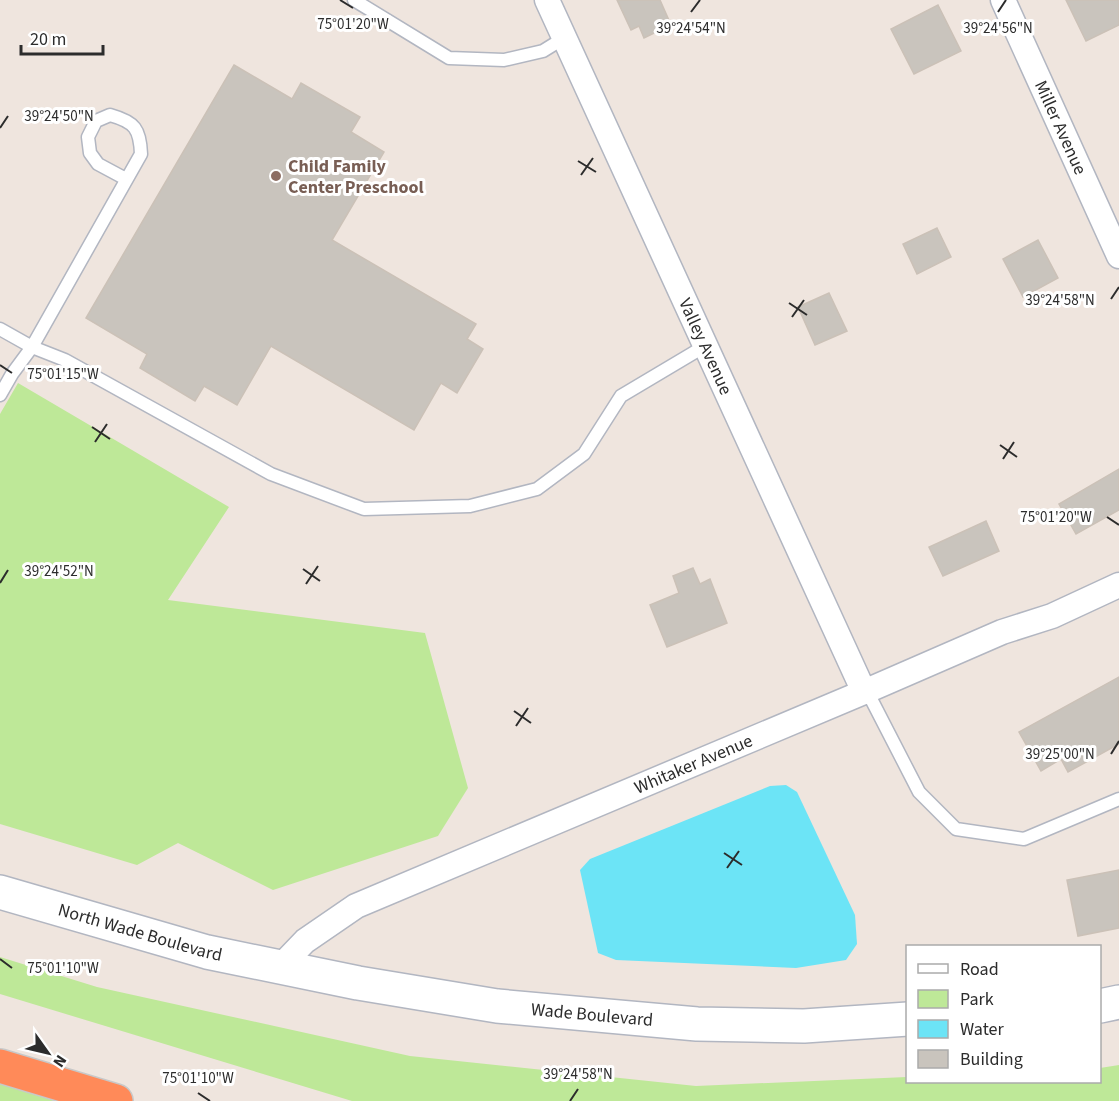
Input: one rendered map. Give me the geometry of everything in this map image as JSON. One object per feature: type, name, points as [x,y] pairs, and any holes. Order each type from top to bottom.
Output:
[{"type":"highway","points":[[0,1066],[116,1101]]},
{"type":"main road","name":"North Wade Boulevard","points":[[0,892],[207,952],[280,968]]},
{"type":"main road","name":"Wade Boulevard","points":[[280,968],[497,1006],[646,1020],[804,1026],[906,1019]]},
{"type":"main road","points":[[1101,1006],[1119,1002]]},
{"type":"street","name":"Valley Avenue","points":[[547,0],[866,691]]},
{"type":"street","name":"Miller Avenue","points":[[1002,0],[1119,256]]},
{"type":"street","name":"Whitaker Avenue","points":[[280,968],[305,941],[356,906],[1002,632],[1052,616],[1119,585]]},
{"type":"lane","points":[[354,0],[449,58],[504,60],[543,51],[564,38]]},
{"type":"lane","points":[[0,395],[32,347],[141,154],[140,135],[126,119],[110,115],[96,122],[88,137],[90,153],[98,164],[126,179]]},
{"type":"lane","points":[[0,328],[32,347],[65,360],[271,474],[364,509],[470,507],[537,489],[584,454],[621,396],[705,346]]},
{"type":"lane","points":[[866,691],[919,792],[956,829],[1024,839],[1119,799]]},
{"type":"green space","points":[[18,383],[229,507],[168,600],[425,633],[468,788],[438,836],[273,890],[178,843],[137,865],[0,824],[0,414]]},
{"type":"green space","points":[[0,957],[97,987],[410,1056],[696,1086],[906,1077],[906,1083],[1101,1083],[1101,1068],[1119,1065],[1119,1101],[352,1101],[0,994]]},
{"type":"green space","points":[[0,1084],[55,1101],[0,1101]]},
{"type":"water","points":[[786,785],[797,792],[855,915],[857,944],[846,960],[796,968],[616,960],[598,953],[580,870],[590,859],[770,786]]},
{"type":"building","points":[[617,0],[660,0],[671,25],[644,38],[639,26],[631,30]]},
{"type":"building","points":[[1066,0],[1119,0],[1119,25],[1086,41]]},
{"type":"building","points":[[938,5],[961,51],[914,74],[891,29]]},
{"type":"building","points":[[234,65],[292,99],[301,83],[360,117],[351,132],[384,152],[332,240],[476,324],[467,339],[483,349],[457,393],[441,383],[414,430],[271,346],[237,405],[204,386],[195,401],[140,368],[147,354],[86,318]]},
{"type":"building","points":[[937,228],[951,257],[917,274],[903,244]]},
{"type":"building","points":[[1038,240],[1058,278],[1023,297],[1003,259]]},
{"type":"building","points":[[829,293],[847,331],[815,345],[798,307]]},
{"type":"building","points":[[1119,469],[1119,510],[1076,534],[1059,504]]},
{"type":"building","points":[[986,521],[999,551],[943,576],[929,547]]},
{"type":"building","points":[[693,568],[700,584],[710,579],[727,623],[667,647],[650,605],[679,593],[673,576]]},
{"type":"building","points":[[1119,677],[1119,744],[1068,772],[1061,759],[1041,771],[1019,732]]},
{"type":"building","points":[[1119,870],[1119,928],[1078,936],[1067,880]]},
{"type":"place","name":"Child Family Center Preschool","points":[[276,176]]}]
